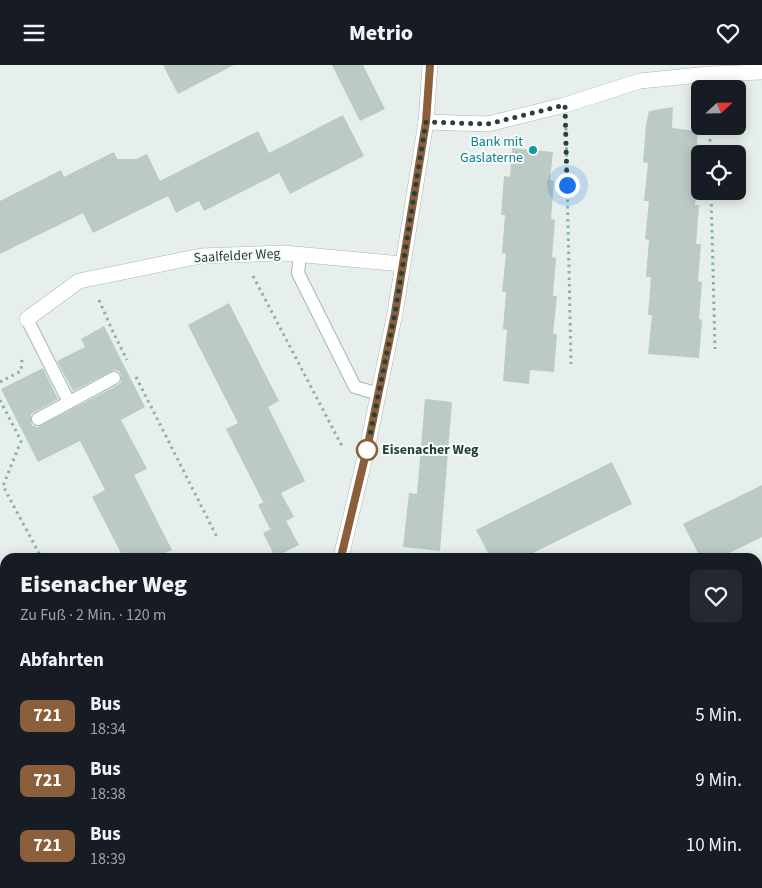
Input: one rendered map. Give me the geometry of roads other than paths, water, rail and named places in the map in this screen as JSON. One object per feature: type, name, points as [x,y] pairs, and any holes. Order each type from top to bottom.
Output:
[{"type":"street","points":[[342,553],[365,460],[395,313],[426,122],[430,65]]},
{"type":"street","points":[[426,122],[488,124],[565,105],[640,81],[709,74],[762,72]]},
{"type":"street","name":"Saalfelder Weg","points":[[27,319],[79,281],[201,256],[249,254],[300,255],[402,264]]},
{"type":"lane","points":[[300,255],[298,273],[355,387],[379,394]]},
{"type":"lane","points":[[27,319],[69,402]]},
{"type":"lane","points":[[38,419],[114,378]]},
{"type":"place","name":"Bank mit Gaslaterne","points":[[533,150]]},
{"type":"place","name":"Eisenacher Weg","points":[[367,450]]}]
